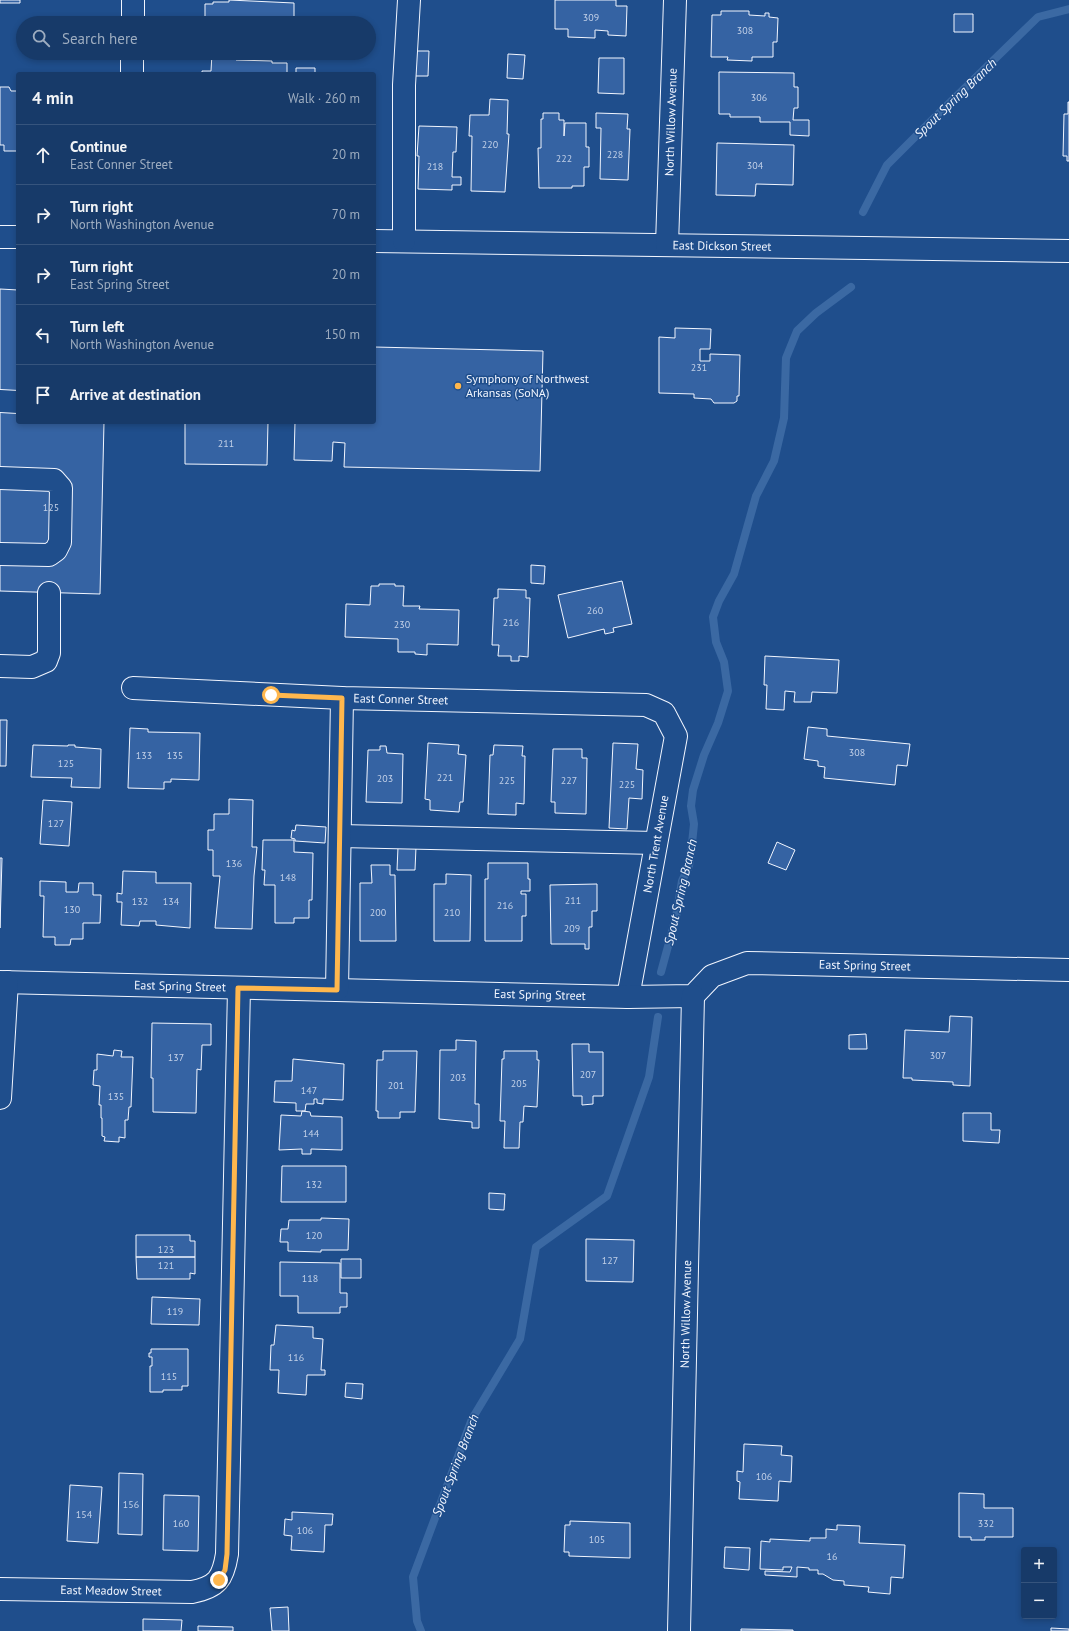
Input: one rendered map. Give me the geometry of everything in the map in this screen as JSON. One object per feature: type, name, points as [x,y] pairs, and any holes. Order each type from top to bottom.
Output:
[{"type":"street","points":[[133,0],[133,16]]},
{"type":"street","points":[[404,242],[404,85],[408,0]]},
{"type":"street","name":"North Willow Avenue","points":[[667,245],[675,0]]},
{"type":"street","points":[[132,60],[132,72]]},
{"type":"street","points":[[0,237],[16,237]]},
{"type":"street","name":"East Dickson Street","points":[[376,241],[1069,251]]},
{"type":"street","points":[[0,401],[16,402]]},
{"type":"street","points":[[0,478],[54,480],[60,488],[60,542],[56,550],[49,555],[0,554]]},
{"type":"street","points":[[0,666],[32,667],[46,661],[49,652],[49,593]]},
{"type":"street","name":"East Conner Street","points":[[133,688],[342,698],[646,705]]},
{"type":"street","points":[[337,990],[342,698]]},
{"type":"street","name":"North Trent Avenue","points":[[628,997],[676,736],[664,713],[646,705]]},
{"type":"street","points":[[340,836],[656,844]]},
{"type":"street","name":"East Spring Street","points":[[3,982],[628,997],[693,996],[712,976],[747,963],[1069,970]]},
{"type":"street","points":[[0,1098],[3,982]]},
{"type":"street","name":"East Meadow Street","points":[[0,1589],[192,1592],[206,1589],[219,1580],[225,1570],[227,1554],[238,988]]},
{"type":"street","name":"North Willow Avenue","points":[[679,1631],[693,996]]},
{"type":"building","points":[[0,0],[20,0],[20,3],[0,3]]},
{"type":"building","points":[[229,0],[294,3],[294,16],[205,16],[205,4],[213,4],[213,2],[229,2]]},
{"type":"building","points":[[555,0],[616,0],[616,6],[627,6],[626,36],[608,35],[608,31],[595,30],[595,38],[568,37],[568,29],[555,29]]},
{"type":"building","points":[[721,11],[749,11],[749,15],[765,16],[765,13],[769,13],[769,17],[778,18],[777,42],[773,42],[773,57],[752,57],[752,61],[727,60],[728,57],[711,57],[712,15],[721,15]]},
{"type":"building","points":[[954,14],[973,14],[973,32],[954,32]]},
{"type":"building","points":[[412,51],[429,51],[428,76],[412,76]]},
{"type":"building","points":[[508,54],[525,55],[523,79],[507,78]]},
{"type":"building","points":[[599,58],[624,58],[624,94],[598,93]]},
{"type":"building","points":[[212,60],[272,61],[272,63],[287,63],[287,72],[202,72],[211,71]]},
{"type":"building","points":[[296,68],[315,68],[315,72],[296,72]]},
{"type":"building","points":[[719,72],[794,73],[794,87],[798,87],[798,108],[794,108],[793,120],[809,120],[809,136],[790,135],[790,122],[760,122],[760,117],[730,117],[730,114],[719,114]]},
{"type":"building","points":[[0,87],[9,87],[11,91],[16,91],[16,151],[4,151],[4,145],[0,145]]},
{"type":"building","points":[[490,99],[508,100],[507,134],[509,134],[505,192],[471,191],[472,136],[469,136],[470,115],[489,115]]},
{"type":"building","points":[[1068,102],[1069,161],[1067,161],[1067,156],[1063,156],[1064,114],[1068,114]]},
{"type":"building","points":[[543,113],[559,113],[559,120],[564,120],[564,136],[565,123],[586,123],[586,147],[589,147],[589,167],[584,167],[584,186],[572,186],[572,188],[539,188],[538,148],[541,148],[541,119],[543,119]]},
{"type":"building","points":[[596,113],[628,114],[627,129],[630,129],[628,180],[600,179],[601,128],[596,128]]},
{"type":"building","points":[[419,126],[457,127],[456,152],[453,152],[452,177],[461,177],[461,185],[452,185],[452,190],[418,189],[419,156],[417,156]]},
{"type":"building","points":[[717,143],[794,145],[793,185],[756,184],[755,196],[716,195]]},
{"type":"building","points":[[0,289],[16,290],[16,424],[104,424],[100,594],[0,591]]},
{"type":"building","points":[[675,328],[711,329],[710,349],[700,349],[700,361],[710,361],[710,354],[740,355],[739,396],[737,396],[737,401],[734,403],[714,403],[711,399],[694,398],[694,394],[659,393],[659,337],[675,338]]},
{"type":"building","name":"Symphony of Northwest Arkansas (SoNA)","points":[[376,347],[543,351],[540,471],[344,467],[345,443],[333,442],[332,461],[294,460],[295,424],[376,424]]},
{"type":"building","points":[[185,424],[268,424],[267,465],[185,464]]},
{"type":"building","points":[[531,565],[545,566],[544,584],[531,583]]},
{"type":"building","points":[[622,581],[632,624],[613,628],[614,632],[605,634],[604,629],[568,638],[558,595]]},
{"type":"building","points":[[379,584],[395,584],[395,586],[404,586],[403,606],[420,606],[419,609],[459,610],[458,645],[427,644],[427,655],[415,654],[415,652],[398,652],[398,639],[345,637],[346,604],[370,605],[371,586],[379,586]]},
{"type":"building","points":[[498,589],[526,590],[526,598],[530,598],[528,657],[519,656],[519,661],[511,661],[511,656],[498,656],[499,645],[492,645],[494,598],[498,598]]},
{"type":"building","points":[[765,656],[839,660],[837,693],[812,692],[811,702],[794,702],[795,692],[785,691],[784,710],[766,709],[767,685],[764,685]]},
{"type":"building","points":[[0,720],[7,720],[6,766],[0,766]]},
{"type":"building","points":[[808,727],[827,729],[827,736],[910,744],[907,766],[897,765],[895,785],[824,778],[825,767],[818,766],[818,761],[804,759]]},
{"type":"building","points":[[130,728],[148,729],[148,732],[200,733],[199,780],[171,779],[171,782],[164,782],[164,789],[128,788]]},
{"type":"building","points":[[428,743],[459,745],[458,754],[466,755],[463,802],[460,802],[459,812],[430,810],[430,800],[425,799]]},
{"type":"building","points":[[613,743],[638,744],[636,769],[643,770],[642,799],[629,798],[627,829],[609,828]]},
{"type":"building","points":[[33,745],[75,745],[75,747],[101,749],[100,788],[71,787],[72,778],[31,777]]},
{"type":"building","points":[[494,745],[523,746],[522,756],[525,756],[524,804],[516,803],[516,815],[488,814],[490,755],[493,755]]},
{"type":"building","points":[[380,746],[386,746],[387,753],[403,754],[402,803],[366,802],[368,750],[380,750]]},
{"type":"building","points":[[553,749],[582,749],[582,758],[587,758],[586,814],[555,813],[555,802],[551,802]]},
{"type":"building","points":[[229,799],[253,800],[252,847],[257,847],[254,876],[252,929],[215,928],[220,876],[213,876],[213,850],[208,850],[208,830],[214,830],[214,814],[229,814]]},
{"type":"building","points":[[43,800],[72,802],[69,846],[40,844]]},
{"type":"building","points":[[296,825],[326,827],[325,843],[295,841],[295,839],[291,838],[292,830],[295,831]]},
{"type":"building","points":[[263,840],[294,840],[294,852],[313,853],[312,900],[309,900],[309,918],[294,918],[294,923],[275,923],[275,885],[264,885],[265,870],[262,870]]},
{"type":"building","points":[[777,842],[795,850],[786,870],[768,863]]},
{"type":"building","points":[[398,847],[416,847],[415,870],[397,870]]},
{"type":"building","points":[[0,858],[2,858],[0,928]]},
{"type":"building","points":[[488,863],[528,863],[530,891],[521,891],[521,894],[526,894],[526,916],[522,916],[522,941],[485,941],[485,879],[488,879]]},
{"type":"building","points":[[371,865],[390,865],[390,875],[395,875],[396,941],[360,941],[360,883],[372,883]]},
{"type":"building","points":[[123,871],[156,872],[156,883],[191,883],[190,928],[156,925],[156,921],[140,921],[139,926],[121,925],[122,902],[117,902],[117,893],[122,894]]},
{"type":"building","points":[[446,874],[471,875],[470,941],[434,941],[434,884],[446,884]]},
{"type":"building","points":[[40,881],[66,882],[66,892],[78,892],[79,883],[93,883],[93,895],[101,895],[100,923],[83,923],[83,939],[71,939],[70,945],[55,945],[55,937],[43,937],[44,896],[40,896]]},
{"type":"building","points":[[597,884],[597,911],[592,911],[592,927],[589,927],[589,949],[585,949],[585,944],[551,944],[550,885]]},
{"type":"building","points":[[950,1016],[972,1017],[970,1086],[953,1085],[953,1082],[912,1080],[912,1078],[903,1078],[905,1030],[949,1032]]},
{"type":"building","points":[[152,1023],[211,1024],[211,1045],[202,1045],[201,1070],[197,1069],[196,1113],[153,1112],[153,1078],[151,1078]]},
{"type":"building","points":[[866,1034],[867,1049],[849,1049],[849,1035]]},
{"type":"building","points":[[456,1040],[476,1041],[475,1104],[479,1104],[479,1128],[472,1128],[472,1122],[439,1119],[440,1050],[456,1050]]},
{"type":"building","points":[[572,1044],[589,1044],[589,1052],[603,1052],[603,1096],[593,1096],[593,1104],[582,1105],[582,1096],[573,1096]]},
{"type":"building","points":[[114,1050],[122,1051],[121,1057],[133,1057],[131,1107],[129,1107],[128,1120],[125,1120],[125,1138],[119,1137],[119,1142],[104,1141],[105,1137],[102,1136],[101,1105],[99,1105],[100,1086],[93,1085],[94,1070],[97,1070],[97,1054],[113,1056]]},
{"type":"building","points":[[383,1051],[417,1051],[415,1112],[400,1112],[400,1118],[378,1118],[378,1111],[376,1111],[377,1060],[383,1060]]},
{"type":"building","points":[[504,1051],[537,1051],[537,1060],[539,1060],[537,1107],[524,1106],[523,1122],[520,1122],[519,1148],[504,1148],[505,1121],[500,1121],[502,1059],[504,1059]]},
{"type":"building","points":[[293,1059],[344,1064],[343,1100],[323,1099],[323,1104],[317,1103],[317,1099],[314,1099],[314,1104],[306,1104],[305,1111],[296,1111],[296,1103],[274,1102],[275,1081],[292,1081]]},
{"type":"building","points":[[302,1111],[310,1112],[311,1116],[342,1117],[342,1150],[311,1149],[311,1154],[302,1154],[302,1149],[279,1150],[281,1115],[301,1116]]},
{"type":"building","points":[[963,1113],[991,1113],[991,1130],[1000,1130],[999,1143],[963,1141]]},
{"type":"building","points":[[282,1166],[346,1166],[346,1202],[281,1202]]},
{"type":"building","points":[[489,1193],[505,1194],[504,1210],[489,1209]]},
{"type":"building","points":[[321,1218],[349,1219],[348,1250],[321,1250],[321,1252],[288,1251],[288,1242],[280,1242],[281,1229],[288,1229],[289,1220],[321,1220]]},
{"type":"building","points":[[136,1235],[190,1235],[190,1241],[195,1241],[195,1257],[136,1257]]},
{"type":"building","points":[[586,1239],[634,1240],[633,1282],[586,1281]]},
{"type":"building","points":[[136,1257],[195,1257],[195,1274],[190,1273],[190,1279],[137,1279]]},
{"type":"building","points":[[341,1259],[361,1259],[361,1278],[341,1278]]},
{"type":"building","points":[[280,1262],[340,1263],[340,1293],[347,1293],[347,1307],[340,1307],[340,1313],[298,1313],[298,1296],[280,1296]]},
{"type":"building","points":[[152,1297],[200,1299],[199,1325],[151,1324]]},
{"type":"building","points":[[276,1325],[313,1327],[313,1338],[323,1339],[321,1370],[325,1370],[325,1375],[307,1375],[306,1395],[278,1393],[279,1370],[270,1370],[271,1345],[274,1345]]},
{"type":"building","points":[[151,1349],[188,1349],[188,1386],[182,1386],[182,1390],[150,1392],[150,1366],[152,1366],[152,1357],[149,1357],[149,1353],[151,1353]]},
{"type":"building","points":[[346,1383],[363,1384],[362,1399],[345,1397]]},
{"type":"building","points":[[744,1444],[782,1446],[781,1455],[792,1456],[791,1482],[779,1481],[778,1501],[739,1499],[740,1482],[737,1481],[737,1471],[743,1472]]},
{"type":"building","points":[[119,1473],[143,1474],[142,1535],[118,1534]]},
{"type":"building","points":[[70,1485],[102,1487],[98,1543],[67,1541]]},
{"type":"building","points":[[959,1493],[984,1494],[984,1508],[1013,1508],[1013,1537],[985,1537],[985,1540],[971,1540],[971,1537],[959,1537]]},
{"type":"building","points":[[164,1495],[199,1496],[198,1551],[163,1550]]},
{"type":"building","points":[[292,1512],[333,1514],[332,1525],[325,1525],[324,1552],[291,1550],[292,1536],[284,1535],[285,1519],[292,1520]]},
{"type":"building","points":[[570,1521],[630,1523],[630,1558],[569,1556],[569,1552],[564,1552],[565,1525],[570,1525]]},
{"type":"building","points":[[837,1525],[860,1526],[859,1543],[905,1545],[903,1578],[891,1577],[890,1594],[868,1592],[869,1587],[844,1585],[844,1581],[833,1580],[823,1574],[818,1574],[818,1570],[809,1570],[809,1568],[797,1567],[797,1577],[765,1575],[765,1571],[790,1572],[792,1567],[783,1567],[783,1570],[760,1569],[761,1541],[770,1542],[770,1539],[810,1541],[810,1538],[826,1538],[826,1529],[837,1530]]},
{"type":"building","points":[[725,1547],[750,1548],[749,1570],[724,1568]]},
{"type":"building","points":[[288,1607],[289,1631],[272,1631],[270,1608]]},
{"type":"building","points":[[143,1619],[182,1620],[181,1631],[143,1631]]},
{"type":"building","points":[[198,1626],[233,1627],[233,1631],[198,1631]]},
{"type":"building","points":[[1051,1628],[1069,1629],[1069,1631],[1051,1631]]},
{"type":"building","points":[[741,1629],[793,1630],[793,1631],[741,1631]]},
{"type":"waterway","name":"Spout Spring Branch","points":[[863,212],[887,165],[931,121],[1038,17],[1069,9]]},
{"type":"waterway","name":"Spout Spring Branch","points":[[661,972],[676,917],[682,881],[689,866],[694,824],[691,806],[693,790],[704,755],[718,723],[728,691],[724,662],[716,642],[713,617],[719,601],[734,574],[756,496],[774,461],[784,418],[786,358],[797,331],[816,313],[851,287]]},
{"type":"waterway","name":"Spout Spring Branch","points":[[421,1631],[417,1621],[413,1577],[472,1419],[520,1339],[536,1247],[607,1196],[649,1077],[658,1017]]},
{"type":"place","name":"Symphony of Northwest Arkansas (SoNA)","points":[[458,386]]},
{"type":"route","points":[[219,1580],[225,1570],[227,1554],[238,988],[337,990],[342,698],[271,695]]}]
